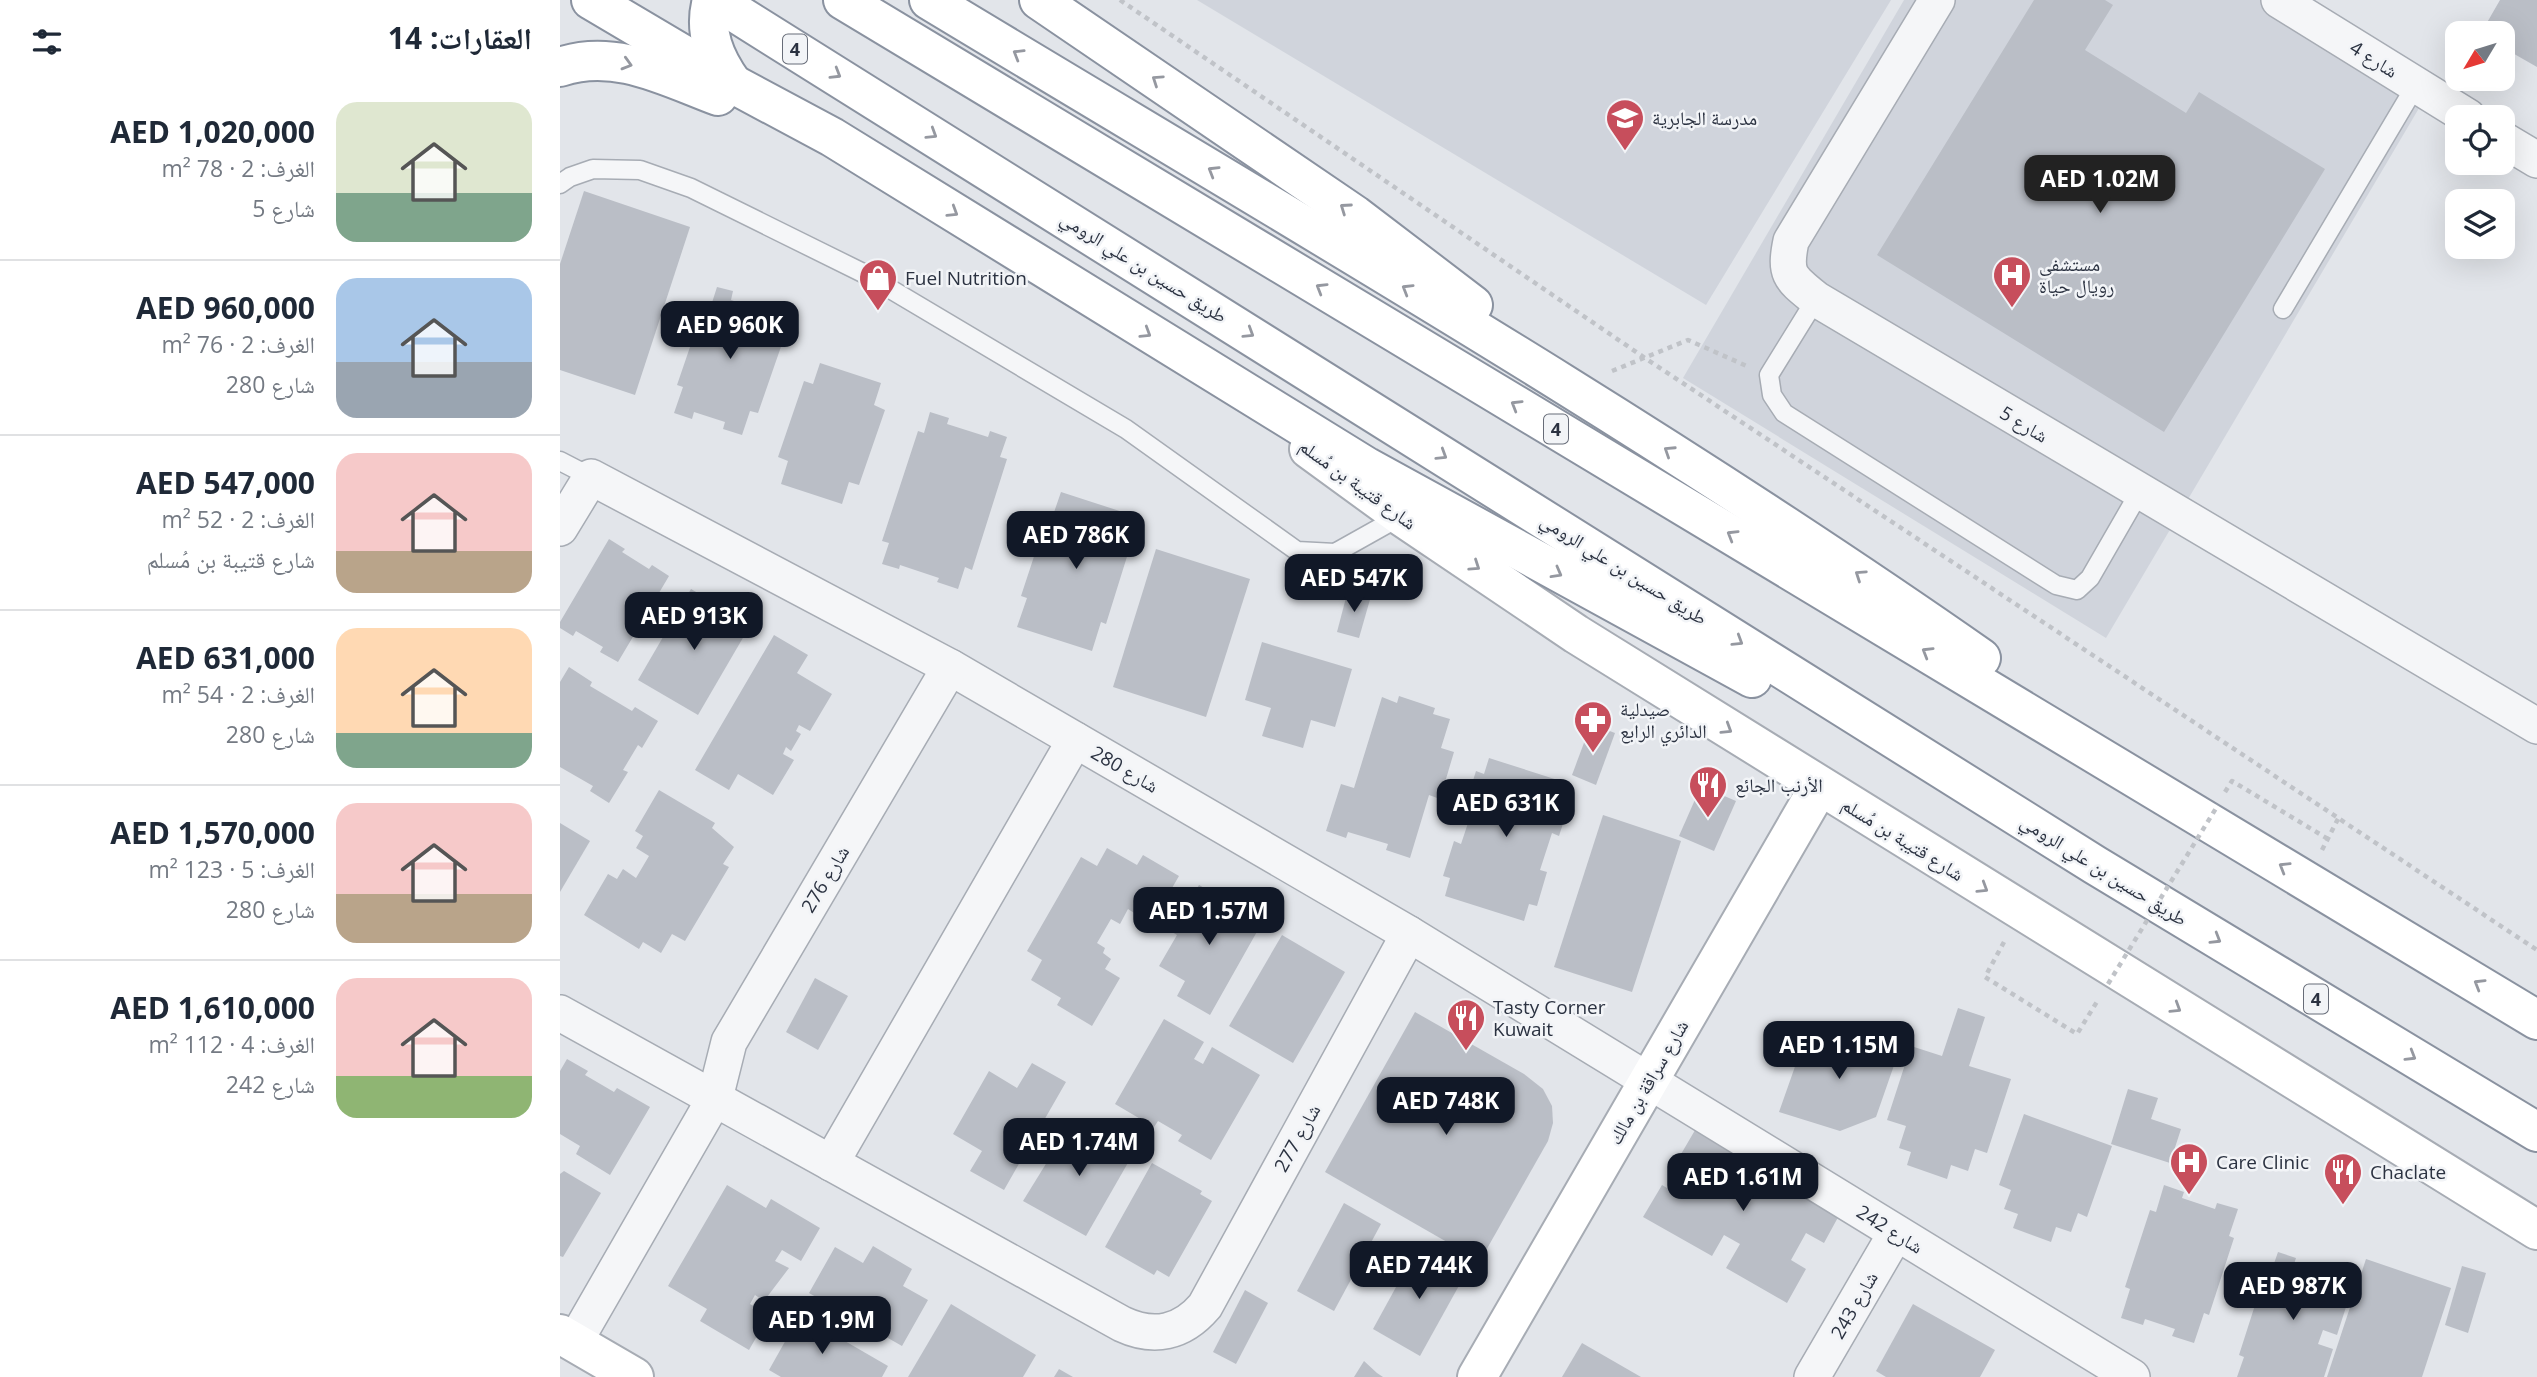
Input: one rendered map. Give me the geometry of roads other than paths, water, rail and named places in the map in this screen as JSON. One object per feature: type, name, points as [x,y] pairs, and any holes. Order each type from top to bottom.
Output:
[{"type":"main road","points":[[591,0],[733,84],[832,137],[1180,354],[1466,523],[2095,865]]},
{"type":"main road","points":[[713,0],[709,36],[718,62],[733,84]]},
{"type":"main road","name":"طريق حسين بن علي الرومي","points":[[713,0],[874,98],[2095,865],[2537,1132]]},
{"type":"main road","name":"4","points":[[843,0],[2206,809],[2537,1020]]},
{"type":"main road","points":[[929,0],[1571,388],[1917,613],[2206,809]]},
{"type":"main road","points":[[1039,0],[1278,162],[1415,259],[1571,388]]},
{"type":"main road","points":[[560,67],[581,60],[613,60],[832,137]]},
{"type":"main road","name":"شارع قتيبة بن مُسلم","points":[[1180,354],[1401,516],[1576,634],[2537,1230]]},
{"type":"main road","name":"شارع سراقة بن مالك","points":[[1477,1377],[1819,787]]},
{"type":"main road","points":[[567,1338],[634,1377]]},
{"type":"street","name":"شارع 5","points":[[1937,0],[1791,241],[1786,264],[1795,283],[1816,299],[2139,493],[2537,726]]},
{"type":"street","name":"شارع 4","points":[[2279,0],[2448,105]]},
{"type":"street","points":[[2515,147],[2537,160]]},
{"type":"street","points":[[560,528],[591,477]]},
{"type":"street","name":"شارع 280","points":[[591,477],[950,667],[1409,934],[1649,1078]]},
{"type":"street","name":"شارع 276","points":[[567,1338],[715,1098],[729,1042],[950,667]]},
{"type":"street","points":[[560,1013],[831,1163],[1075,740]]},
{"type":"street","name":"شارع 277","points":[[831,1163],[1122,1324],[1149,1333],[1172,1330],[1196,1316],[1205,1306],[1409,934]]},
{"type":"street","name":"شارع 242","points":[[1649,1078],[2132,1377]]},
{"type":"street","name":"شارع 243","points":[[1812,1377],[1896,1233]]},
{"type":"lane","points":[[2283,309],[2416,85]]},
{"type":"lane","points":[[560,184],[570,177],[593,169],[640,170],[691,188],[865,274],[1126,429],[1297,551],[1335,553],[1401,516]]},
{"type":"lane","points":[[1816,299],[1769,375],[1772,395],[1784,413],[2056,585],[2077,590],[2090,578],[2139,493]]},
{"type":"lane","points":[[560,461],[591,477]]},
{"type":"place","name":"مدرسة الجابرية","points":[[1625,152]]},
{"type":"place","name":"مستشفى رويال حياة","points":[[2012,309]]},
{"type":"place","name":"Fuel Nutrition","points":[[878,312]]},
{"type":"place","name":"صيدلية الدائري الرابع","points":[[1593,754]]},
{"type":"place","name":"الأرنب الجائع","points":[[1708,819]]},
{"type":"place","name":"Tasty Corner Kuwait","points":[[1466,1052]]},
{"type":"place","name":"Care Clinic","points":[[2189,1196]]},
{"type":"place","name":"Chaclate","points":[[2343,1206]]}]
